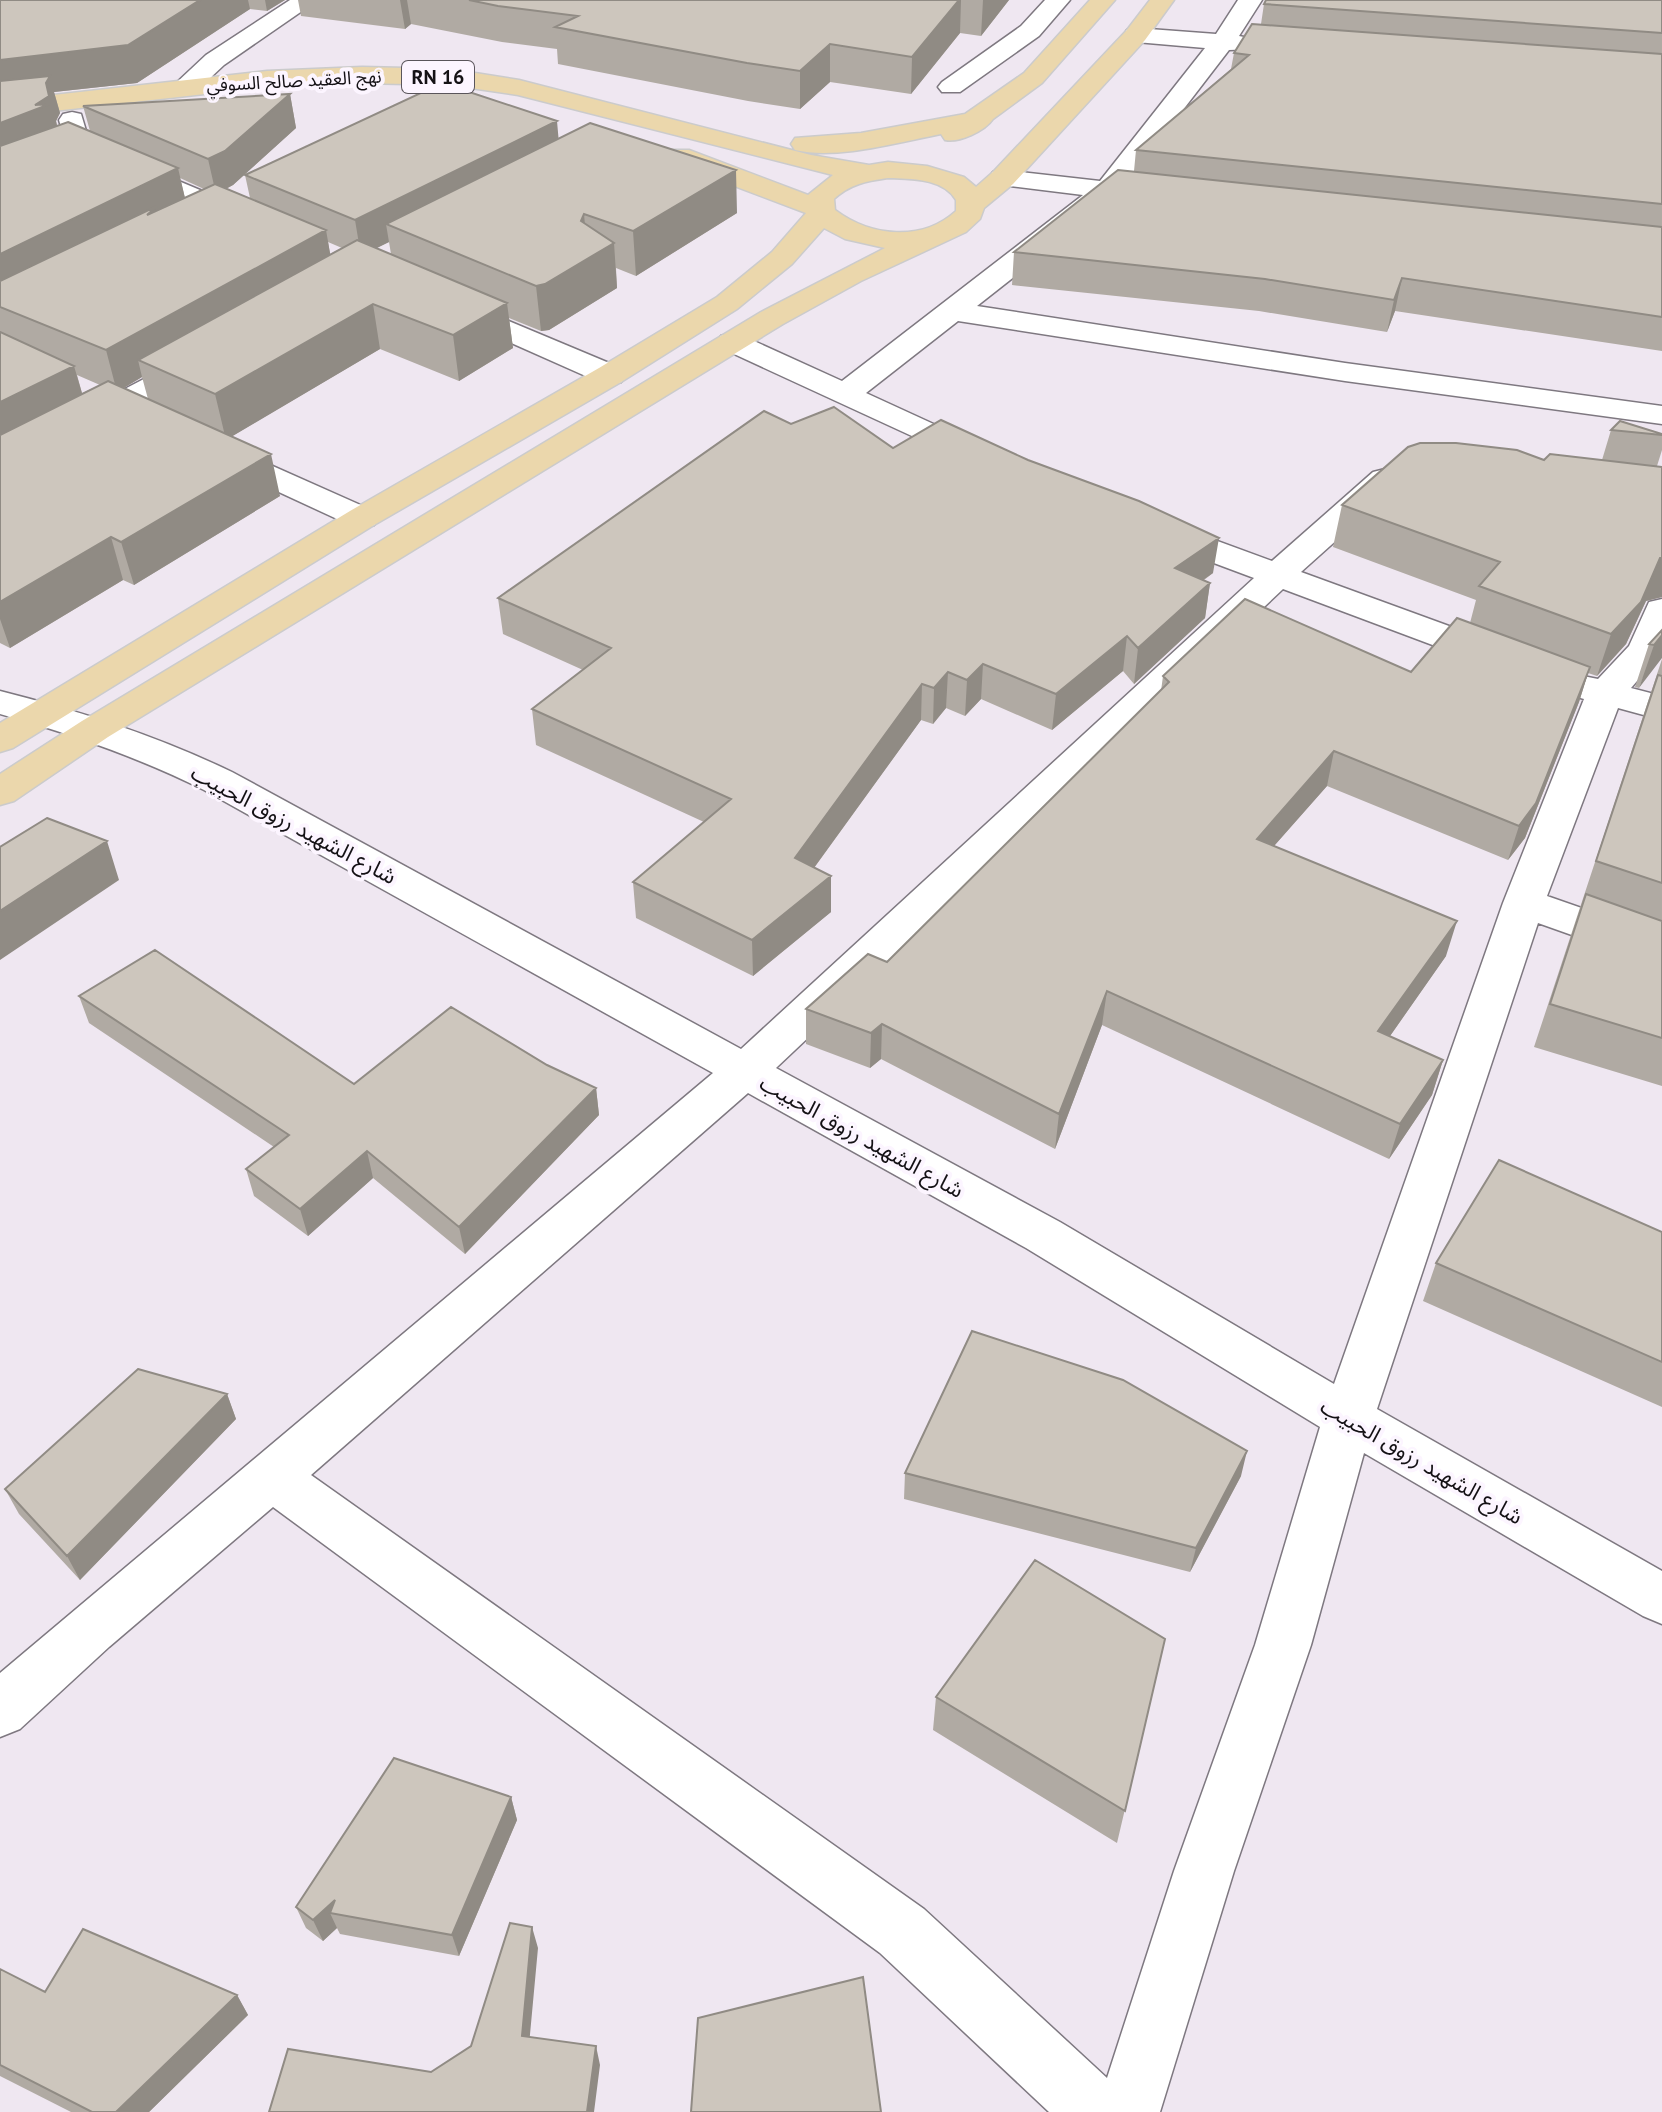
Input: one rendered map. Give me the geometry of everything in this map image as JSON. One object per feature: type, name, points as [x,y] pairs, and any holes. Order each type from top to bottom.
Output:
[{"type":"main road","points":[[0,792],[95,729],[732,342],[851,275],[963,222],[972,204],[1003,178],[1136,35],[1162,0]]},
{"type":"main road","points":[[0,740],[21,708],[362,518],[610,375],[737,295],[782,258],[821,211],[820,198],[829,187],[877,171],[980,119],[1033,78],[1098,6]]},
{"type":"main road","name":"نهج العقيد صالح السوفي","points":[[0,109],[267,79],[362,75],[450,77],[519,88],[810,163],[877,171],[912,171],[954,183],[967,192],[972,204]]},
{"type":"main road","name":"نهج العقيد صالح السوفي","points":[[0,128],[359,93],[499,105],[618,140],[821,211],[833,225],[866,236],[906,240],[932,236]]},
{"type":"main road","points":[[694,132],[747,141],[832,143],[915,134],[980,119]]},
{"type":"street","points":[[184,89],[215,60],[306,0]]},
{"type":"street","points":[[845,394],[1106,191],[1222,43],[1250,0]]},
{"type":"street","points":[[951,87],[1018,40],[1048,1],[1098,6]]},
{"type":"street","points":[[1136,35],[1269,46]]},
{"type":"street","points":[[72,120],[65,153],[215,206],[269,229]]},
{"type":"street","points":[[1003,178],[1185,199]]},
{"type":"street","points":[[188,220],[243,192]]},
{"type":"street","points":[[437,300],[610,375]]},
{"type":"street","points":[[951,311],[1345,372],[1662,415]]},
{"type":"street","points":[[732,342],[1010,472]]},
{"type":"street","points":[[0,467],[135,413],[229,345]]},
{"type":"street","points":[[80,388],[135,413]]},
{"type":"street","points":[[192,439],[362,518]]},
{"type":"street","points":[[0,1710],[90,1629],[744,1072],[1277,575],[1385,479],[1421,472]]},
{"type":"street","points":[[1127,519],[1565,681],[1662,708]]},
{"type":"street","points":[[1565,681],[1645,650],[1662,610]]},
{"type":"street","points":[[1128,2112],[1204,1871],[1283,1645],[1348,1418],[1524,903],[1565,681]]},
{"type":"street","name":"شارع الشهيد رزوق الحبيب","points":[[21,708],[95,729],[159,752],[218,781],[1043,1235],[1348,1418],[1650,1578]]},
{"type":"street","points":[[1524,903],[1662,952]]},
{"type":"street","points":[[272,1477],[902,1931],[1096,2112]]},
{"type":"building","points":[[0,0],[200,0],[128,45],[0,60]]},
{"type":"building","points":[[469,0],[959,0],[912,57],[830,44],[800,71],[555,27],[578,16]]},
{"type":"building","points":[[1266,0],[1662,0],[1662,33],[1264,4]]},
{"type":"building","points":[[1252,24],[1662,54],[1662,204],[1136,150],[1249,55],[1234,53]]},
{"type":"building","points":[[50,76],[46,83],[49,96],[35,105],[50,104],[0,123],[0,81]]},
{"type":"building","points":[[442,83],[557,121],[355,220],[245,175]]},
{"type":"building","points":[[290,94],[225,151],[208,159],[83,106]]},
{"type":"building","points":[[68,122],[178,168],[0,254],[0,146]]},
{"type":"building","points":[[590,123],[736,170],[633,231],[584,214],[581,221],[614,243],[545,284],[536,286],[386,224]]},
{"type":"building","points":[[1118,170],[1662,227],[1662,317],[1402,278],[1394,300],[1265,279],[1014,252]]},
{"type":"building","points":[[215,184],[326,230],[106,350],[0,307],[0,281],[157,206],[147,215]]},
{"type":"building","points":[[357,240],[507,303],[453,335],[373,304],[215,394],[138,360]]},
{"type":"building","points":[[0,332],[74,366],[0,402]]},
{"type":"building","points":[[108,381],[271,454],[121,542],[111,537],[0,602],[0,435]]},
{"type":"building","points":[[834,407],[893,448],[941,420],[1028,460],[1139,501],[1219,538],[1175,568],[1210,583],[1138,648],[1127,636],[1056,694],[983,664],[967,680],[948,672],[934,688],[922,684],[795,858],[831,876],[752,940],[633,882],[731,799],[532,709],[611,648],[498,598],[764,411],[791,424]]},
{"type":"building","points":[[1620,421],[1662,434],[1662,435],[1611,430]]},
{"type":"building","points":[[1420,443],[1456,443],[1517,450],[1544,460],[1550,454],[1662,467],[1662,558],[1641,602],[1611,634],[1479,586],[1500,562],[1342,505],[1408,447]]},
{"type":"building","points":[[1245,599],[1411,672],[1457,618],[1590,667],[1536,803],[1519,826],[1334,751],[1257,839],[1457,921],[1378,1031],[1443,1060],[1400,1124],[1107,991],[1059,1114],[882,1024],[871,1033],[806,1009],[868,954],[887,962],[1169,682],[1163,676]]},
{"type":"building","points":[[1662,630],[1654,645],[1649,644]]},
{"type":"building","points":[[1658,675],[1662,676],[1662,883],[1596,861]]},
{"type":"building","points":[[47,818],[107,841],[0,911],[0,847]]},
{"type":"building","points":[[1586,894],[1662,921],[1662,1038],[1550,1004]]},
{"type":"building","points":[[155,950],[354,1084],[451,1007],[547,1065],[596,1088],[459,1227],[367,1151],[300,1209],[246,1169],[289,1135],[79,996]]},
{"type":"building","points":[[1499,1160],[1662,1232],[1662,1362],[1436,1263]]},
{"type":"building","points":[[972,1331],[1123,1380],[1247,1451],[1196,1548],[905,1473]]},
{"type":"building","points":[[138,1369],[227,1394],[67,1556],[5,1489]]},
{"type":"building","points":[[1035,1560],[1165,1639],[1125,1811],[936,1697]]},
{"type":"building","points":[[394,1758],[511,1797],[452,1935],[330,1913],[335,1900],[313,1920],[296,1907]]},
{"type":"building","points":[[510,1923],[532,1927],[522,2036],[596,2046],[587,2112],[269,2112],[288,2049],[431,2072],[471,2046]]},
{"type":"building","points":[[83,1929],[237,1995],[116,2112],[92,2112],[0,2065],[0,1969],[45,1992]]},
{"type":"building","points":[[863,1977],[881,2112],[691,2112],[698,2018]]}]
